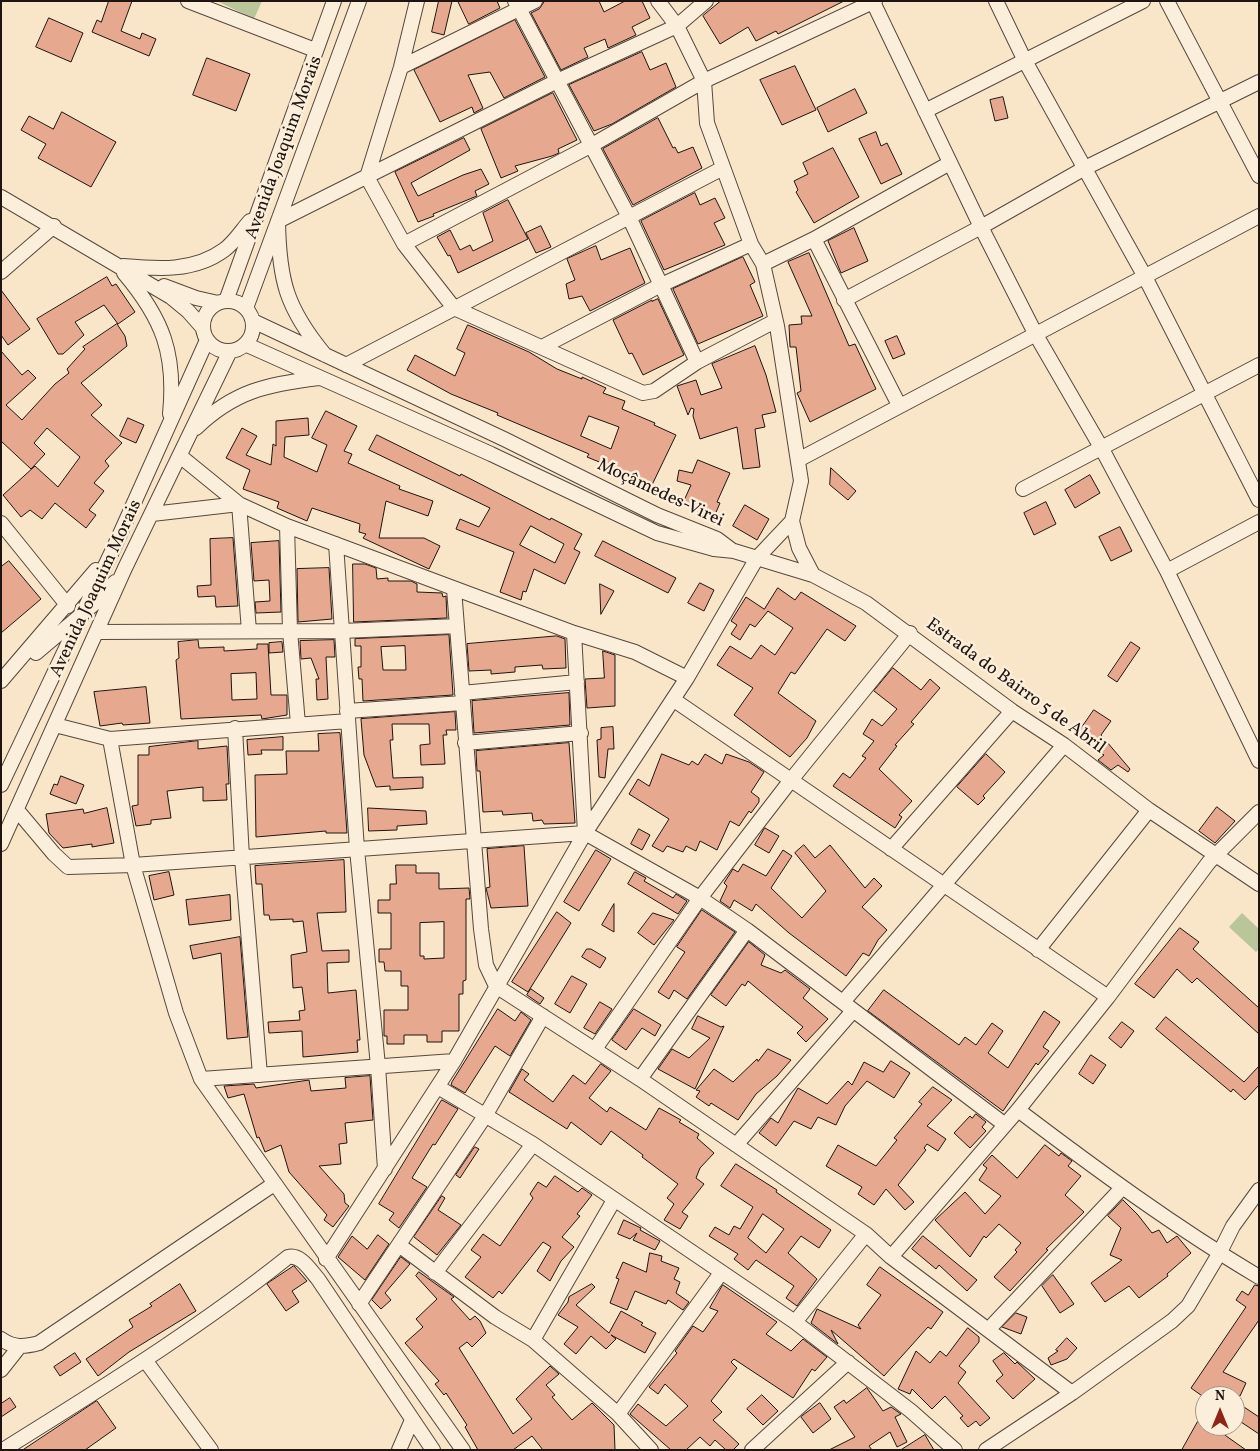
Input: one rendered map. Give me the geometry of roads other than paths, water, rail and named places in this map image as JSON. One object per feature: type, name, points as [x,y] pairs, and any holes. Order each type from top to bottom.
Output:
[{"type":"street","points":[[188,1],[315,50]]},
{"type":"street","name":"Avenida Joaquim Morais","points":[[222,302],[334,1]]},
{"type":"street","name":"Avenida Joaquim Morais","points":[[246,308],[359,1]]},
{"type":"street","points":[[417,1],[401,67],[367,177],[404,244],[454,308],[644,393],[654,391],[697,362],[775,321]]},
{"type":"street","points":[[401,67],[517,6],[535,1]]},
{"type":"street","points":[[658,1],[677,26],[704,81],[707,123],[751,244],[763,264],[775,321],[801,481],[792,521],[799,548],[813,575]]},
{"type":"street","points":[[325,355],[306,332],[286,292],[279,262],[278,221],[557,81],[677,26],[706,1]]},
{"type":"street","points":[[996,1],[1025,61],[1144,275],[1259,500]]},
{"type":"street","points":[[925,111],[1142,1]]},
{"type":"street","points":[[1167,1],[1259,176]]},
{"type":"street","points":[[404,244],[592,145],[704,81],[874,2],[981,227],[1036,335],[1102,449],[1167,571],[1259,761]]},
{"type":"street","points":[[517,6],[629,217],[697,362]]},
{"type":"street","points":[[844,300],[981,227],[1085,168],[1259,82]]},
{"type":"street","points":[[763,264],[814,239],[950,162]]},
{"type":"street","points":[[346,365],[723,168]]},
{"type":"street","points":[[1,197],[54,226],[117,265],[171,298],[188,311],[216,348],[230,351],[245,344],[250,337],[253,321],[246,308],[233,301],[222,302],[176,292],[117,265]]},
{"type":"street","points":[[798,460],[899,405],[1036,335],[1144,275],[1259,216]]},
{"type":"street","points":[[117,265],[154,269],[177,268],[199,262],[224,250],[254,217]]},
{"type":"street","points":[[1,272],[54,226]]},
{"type":"street","points":[[814,239],[899,405]]},
{"type":"street","points":[[542,347],[661,286],[751,244]]},
{"type":"street","points":[[117,265],[157,317],[168,352],[172,396],[169,425]]},
{"type":"street","points":[[205,334],[206,313],[222,302]]},
{"type":"street","name":"Moçâmedes-Virei","points":[[253,321],[657,515],[717,539],[734,551]]},
{"type":"street","name":"Avenida Joaquim Morais","points":[[1,785],[115,545],[169,425],[205,334]]},
{"type":"street","name":"Moçâmedes-Virei","points":[[245,344],[491,454],[657,533],[714,549],[734,551]]},
{"type":"street","name":"Avenida Joaquim Morais","points":[[1,844],[98,632],[125,568],[230,351]]},
{"type":"street","points":[[1023,489],[1259,365]]},
{"type":"street","points":[[190,434],[214,411],[239,396],[276,383],[320,378]]},
{"type":"street","points":[[180,456],[239,504],[287,526],[574,633],[635,652],[687,678]]},
{"type":"street","points":[[152,514],[239,504]]},
{"type":"street","points":[[239,504],[249,631]]},
{"type":"street","points":[[326,1258],[454,1062],[496,986],[586,833],[674,700],[757,558],[792,521]]},
{"type":"street","points":[[1167,571],[1259,522]]},
{"type":"street","points":[[1,523],[68,606]]},
{"type":"street","points":[[287,526],[290,631],[298,724]]},
{"type":"street","points":[[336,544],[357,849],[378,1066],[385,1169]]},
{"type":"street","points":[[1,682],[68,606],[115,545]]},
{"type":"street","name":"Estrada do Bairro 5 de Abril","points":[[734,551],[813,575],[866,603],[1012,711],[1064,745],[1149,810],[1259,884]]},
{"type":"street","points":[[1,682],[81,616],[106,593],[125,568]]},
{"type":"street","points":[[454,589],[473,841],[486,966],[496,986],[640,1079],[866,1234],[891,1256],[1072,1393]]},
{"type":"street","points":[[98,632],[342,631],[457,626]]},
{"type":"street","points":[[574,633],[586,833]]},
{"type":"street","points":[[595,1049],[700,898],[791,780],[910,634]]},
{"type":"street","points":[[55,726],[110,740],[298,724],[578,682]]},
{"type":"street","points":[[674,700],[944,887],[1108,997]]},
{"type":"street","points":[[891,849],[1012,711]]},
{"type":"street","points":[[234,728],[242,858],[260,1075]]},
{"type":"street","points":[[466,743],[581,733]]},
{"type":"street","points":[[110,740],[133,865],[176,1013],[201,1079],[463,1450]]},
{"type":"street","points":[[736,1145],[944,887],[1064,745]]},
{"type":"street","points":[[17,810],[54,854],[68,867],[242,858],[586,833],[700,898],[747,930],[1004,1124]]},
{"type":"street","points":[[1038,950],[1149,810]]},
{"type":"street","points":[[891,1256],[1018,1110],[1108,997],[1216,855],[1259,812]]},
{"type":"street","points":[[640,1079],[747,930]]},
{"type":"street","points":[[359,1304],[484,1116],[543,1016]]},
{"type":"street","points":[[201,1079],[454,1062]]},
{"type":"street","points":[[438,1087],[532,1144],[795,1322],[911,1411],[955,1450]]},
{"type":"street","points":[[1018,1110],[1122,1188],[1220,1254],[1259,1277]]},
{"type":"street","points":[[435,1273],[532,1144]]},
{"type":"street","points":[[1,1339],[10,1345],[20,1346],[39,1343],[274,1184]]},
{"type":"street","points":[[988,1330],[1122,1188]]},
{"type":"street","points":[[986,1450],[1072,1393],[1172,1321],[1188,1306],[1220,1254],[1233,1226],[1259,1190]]},
{"type":"street","points":[[533,1340],[614,1200]]},
{"type":"street","points":[[795,1322],[866,1234]]},
{"type":"street","points":[[399,1245],[495,1317],[533,1340],[618,1414],[651,1450]]},
{"type":"street","points":[[3,1450],[145,1360],[239,1296],[288,1257],[294,1256],[299,1258],[318,1279],[430,1449]]},
{"type":"street","points":[[618,1414],[721,1273]]},
{"type":"street","points":[[1,1370],[20,1346]]},
{"type":"street","points":[[145,1360],[211,1450]]},
{"type":"street","points":[[752,1450],[848,1362]]},
{"type":"street","points":[[399,1450],[412,1420]]}]
